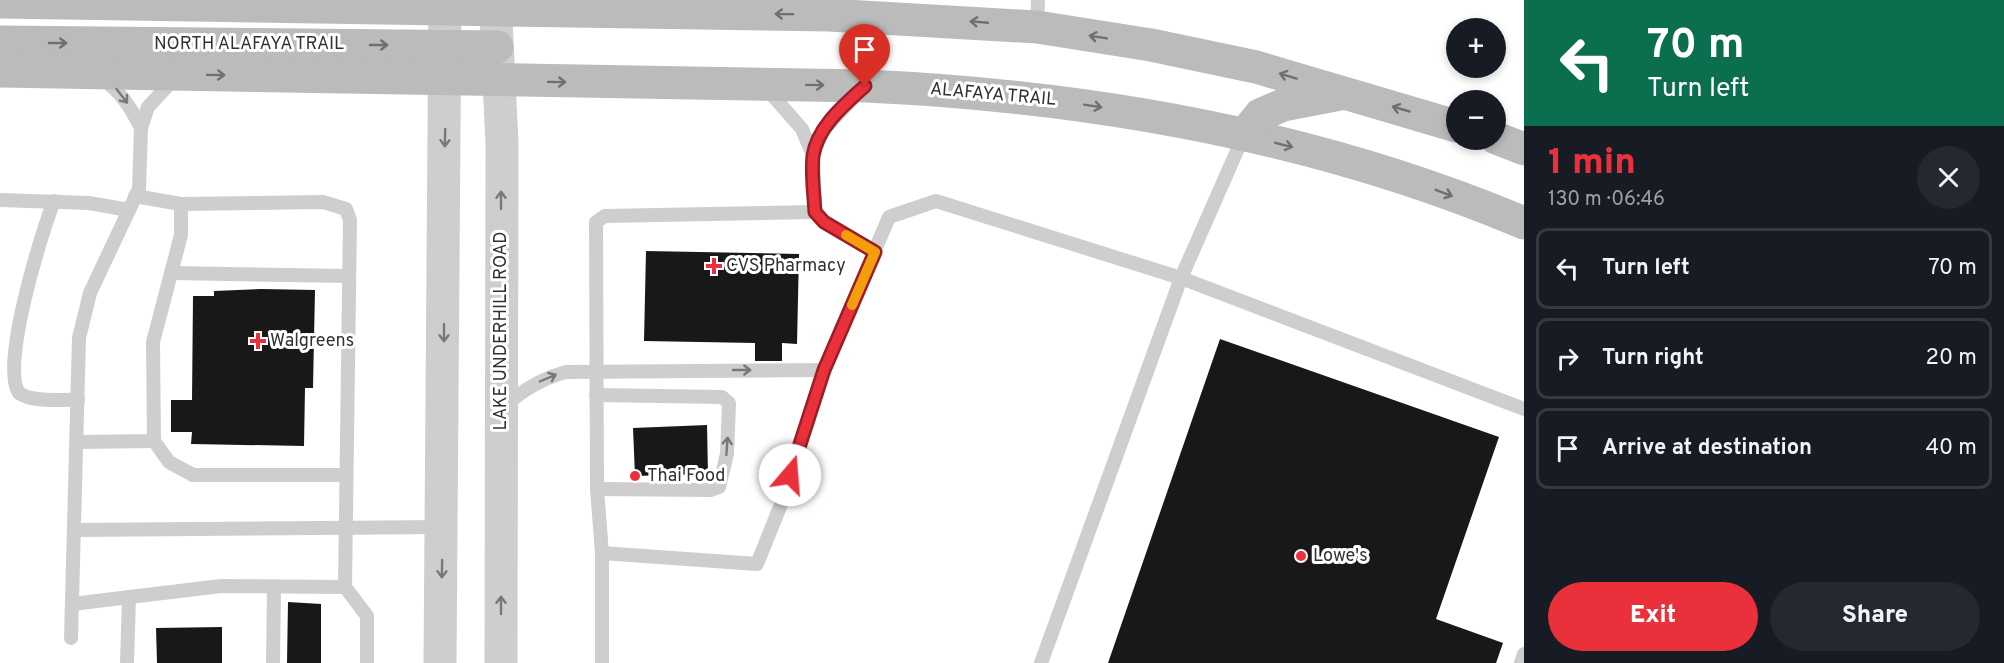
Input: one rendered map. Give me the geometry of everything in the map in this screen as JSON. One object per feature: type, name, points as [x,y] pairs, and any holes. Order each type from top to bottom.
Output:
[{"type":"main road","name":"NORTH ALAFAYA TRAIL","points":[[19,1],[445,4]]},
{"type":"main road","points":[[445,4],[940,19],[1037,14],[1151,45],[1256,67],[1446,123]]},
{"type":"main road","name":"NORTH ALAFAYA TRAIL","points":[[0,42],[498,47]]},
{"type":"main road","name":"NORTH ALAFAYA TRAIL","points":[[0,71],[446,79]]},
{"type":"main road","name":"ALAFAYA TRAIL","points":[[446,79],[865,86],[956,90],[1054,100],[1244,135],[1335,158],[1430,187],[1524,223]]},
{"type":"main road","points":[[1244,135],[1260,115],[1283,105],[1344,93]]},
{"type":"main road","points":[[1506,142],[1524,149]]},
{"type":"street","points":[[440,663],[443,527],[445,4]]},
{"type":"street","name":"LAKE UNDERHILL ROAD","points":[[496,5],[502,143],[501,663]]},
{"type":"lane","points":[[94,72],[116,89],[131,107],[141,128]]},
{"type":"lane","points":[[71,638],[76,530],[79,338],[90,293],[139,189],[141,128],[148,107],[163,88],[179,74]]},
{"type":"lane","points":[[761,84],[802,129],[813,155],[815,212],[824,222],[875,252]]},
{"type":"lane","points":[[813,155],[823,130],[840,109],[865,86]]},
{"type":"lane","points":[[1041,663],[1181,278],[1244,135]]},
{"type":"lane","points":[[135,196],[181,204],[323,202],[346,209],[350,220],[345,587],[368,616],[367,663]]},
{"type":"lane","points":[[0,200],[54,201],[129,210]]},
{"type":"lane","points":[[54,201],[14,305],[6,358],[12,384],[18,393],[30,398],[78,400]]},
{"type":"lane","points":[[602,553],[757,564],[784,496],[824,370],[889,217],[936,201],[1181,278],[1524,409]]},
{"type":"lane","points":[[181,204],[181,235],[153,342],[154,441],[169,462],[193,475],[345,475]]},
{"type":"lane","points":[[602,663],[602,553],[597,489],[595,371],[596,222],[605,216],[815,212]]},
{"type":"lane","points":[[171,273],[349,276]]},
{"type":"lane","points":[[500,411],[522,391],[549,377],[566,372],[824,370]]},
{"type":"lane","points":[[596,395],[722,397],[729,403],[727,454],[719,487],[711,490],[597,489]]},
{"type":"lane","points":[[77,442],[154,441]]},
{"type":"lane","points":[[76,530],[443,527]]},
{"type":"lane","points":[[72,604],[221,586],[345,587]]},
{"type":"lane","points":[[273,663],[274,587]]},
{"type":"lane","points":[[127,663],[129,597]]},
{"type":"lane","points":[[1521,663],[1524,654]]},
{"type":"building","name":"CVS Pharmacy","points":[[646,251],[799,254],[797,344],[782,343],[782,361],[755,361],[755,343],[644,341]]},
{"type":"building","points":[[315,290],[313,388],[305,388],[304,446],[191,444],[192,432],[171,432],[171,400],[192,400],[193,296],[214,296],[214,291]]},
{"type":"building","name":"Lowe's","points":[[1220,339],[1499,437],[1436,619],[1503,643],[1496,663],[1108,663]]},
{"type":"building","points":[[707,425],[708,474],[635,476],[633,428]]},
{"type":"building","points":[[288,602],[321,604],[321,663],[287,663]]},
{"type":"building","points":[[222,627],[222,663],[157,663],[156,628]]},
{"type":"slow traffic","points":[[846,235],[875,252],[852,305]]},
{"type":"place","name":"CVS Pharmacy","points":[[714,266]]},
{"type":"place","name":"Walgreens","points":[[258,341]]},
{"type":"place","name":"Thai Food","points":[[635,476]]},
{"type":"place","name":"Lowe's","points":[[1301,556]]},
{"type":"route","points":[[790,475],[824,370],[875,252],[824,222],[815,212],[813,155],[818,142],[823,130],[840,109],[865,86]]}]
